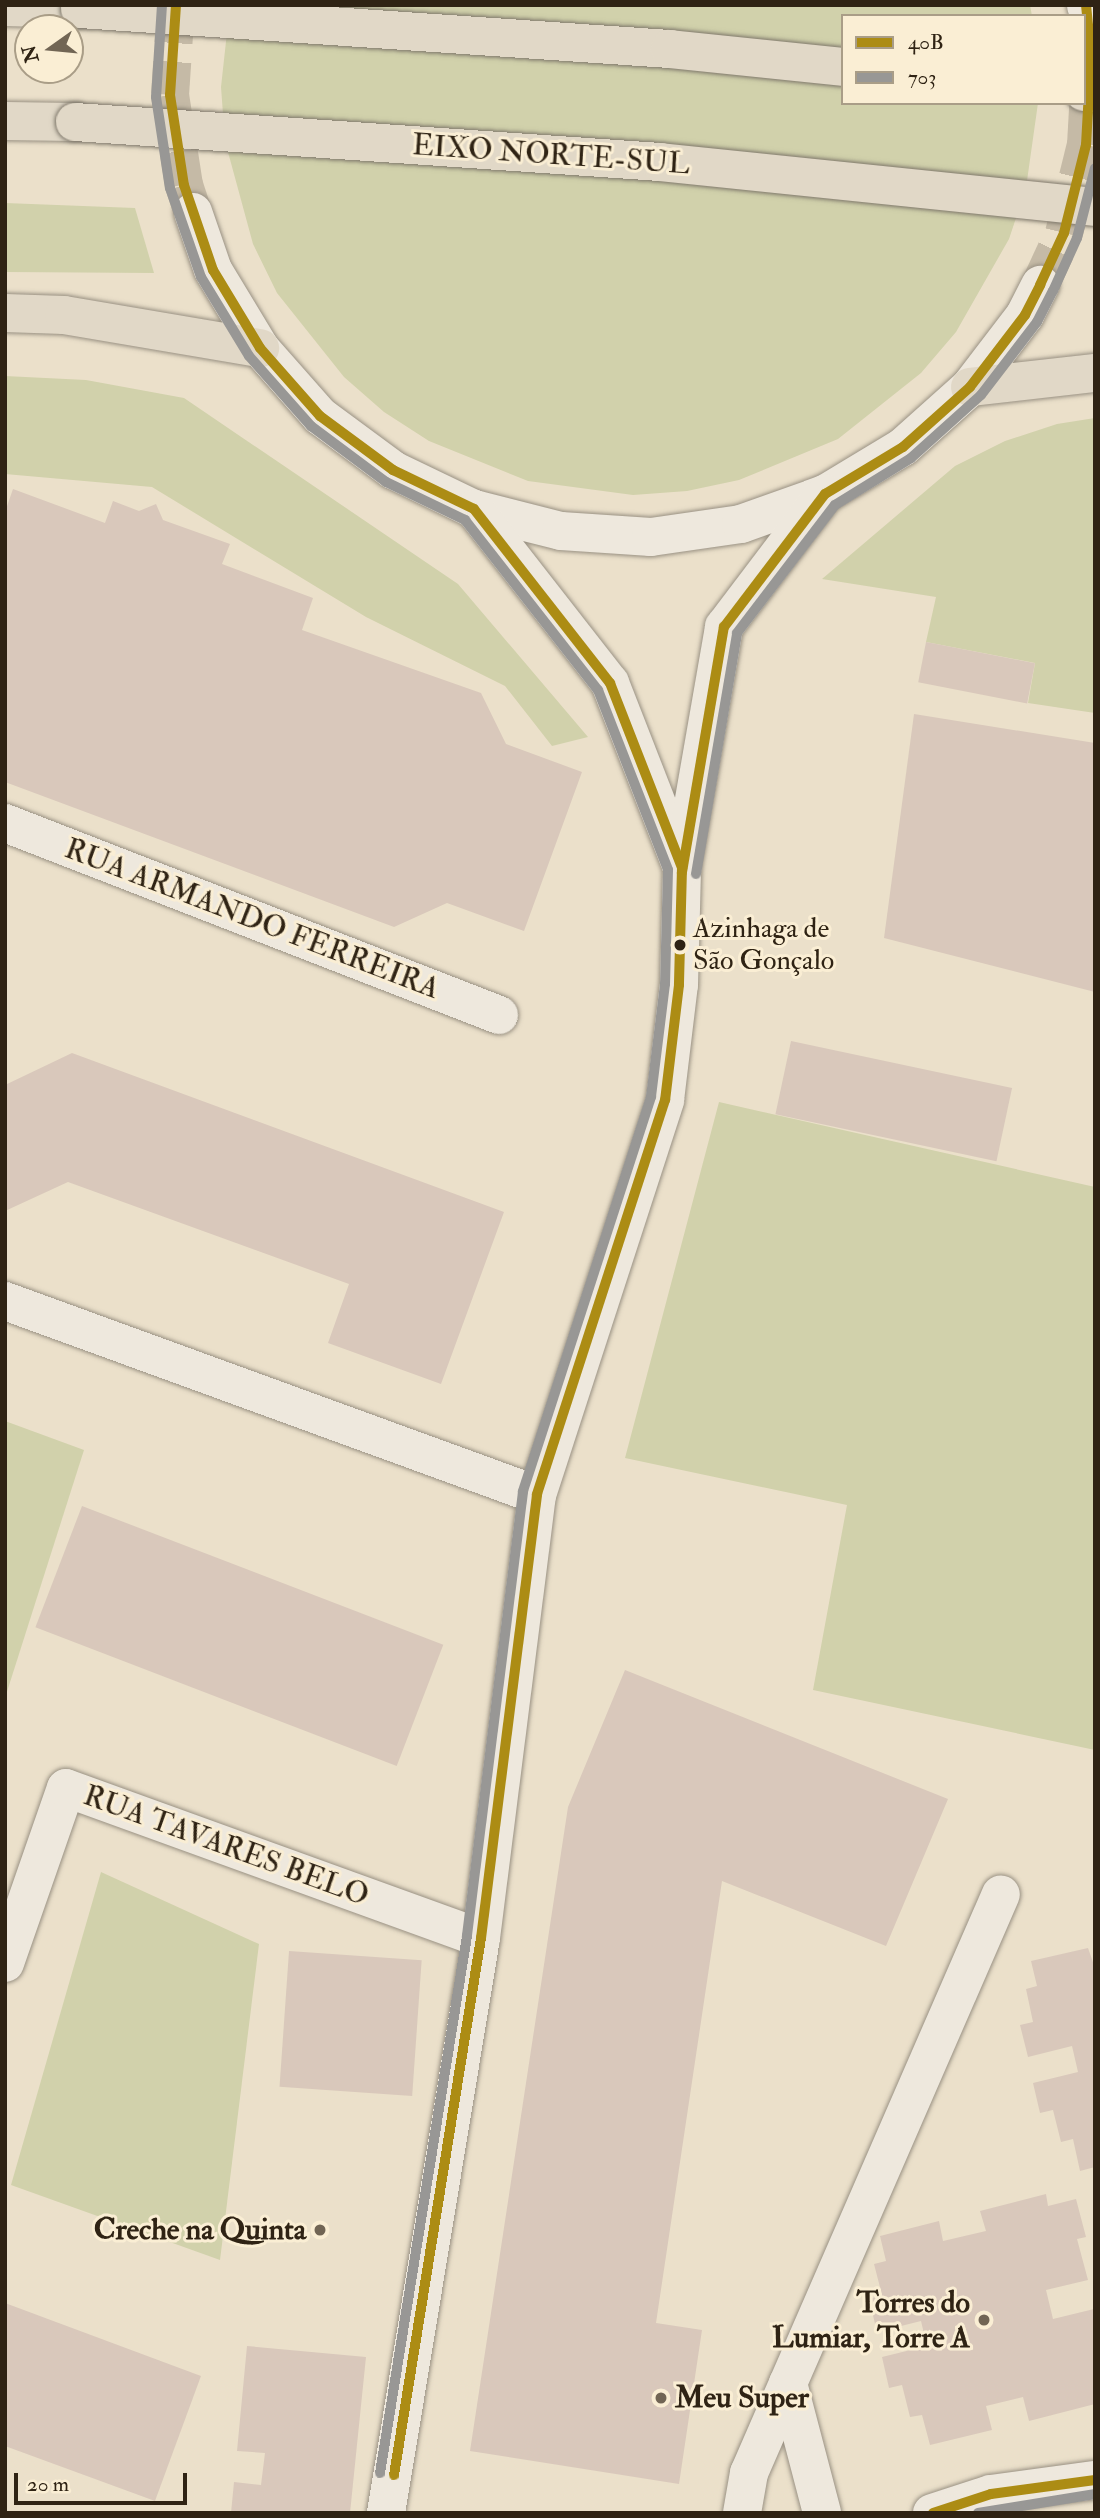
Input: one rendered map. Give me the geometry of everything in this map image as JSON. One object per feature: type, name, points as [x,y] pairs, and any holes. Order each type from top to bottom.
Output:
[{"type":"highway","points":[[5,7],[80,9],[656,48],[841,67]]},
{"type":"highway","name":"EIXO NORTE-SUL","points":[[5,121],[75,122],[660,162],[1095,207]]},
{"type":"highway","points":[[5,313],[64,315],[260,348]]},
{"type":"highway","points":[[970,387],[1095,373]]},
{"type":"street","points":[[193,212],[213,270],[260,348],[320,416],[393,470],[474,509],[561,531],[652,537],[741,524],[825,494],[903,447],[970,387],[1025,315],[1041,285]]},
{"type":"street","points":[[386,2513],[481,1938],[537,1495],[664,1100],[679,985],[682,868],[724,627],[825,494]]},
{"type":"street","points":[[474,509],[610,683],[682,868]]},
{"type":"street","name":"RUA ARMANDO FERREIRA","points":[[5,823],[499,1015]]},
{"type":"street","points":[[5,1301],[537,1495]]},
{"type":"street","name":"RUA TAVARES BELO","points":[[5,1963],[66,1788],[481,1938]]},
{"type":"street","points":[[742,2513],[749,2473],[1001,1894]]},
{"type":"street","points":[[788,2383],[822,2513]]},
{"type":"street","points":[[394,2474],[415,2513]]},
{"type":"street","points":[[932,2513],[991,2494],[1095,2480]]},
{"type":"green space","points":[[230,5],[1030,5],[1032,14],[841,14],[841,105],[1038,105],[1026,188],[1009,239],[956,332],[921,373],[838,439],[739,480],[687,491],[633,495],[528,481],[429,441],[384,412],[344,377],[277,293],[253,244],[225,141],[221,87]]},
{"type":"green space","points":[[5,203],[135,208],[154,273],[5,272]]},
{"type":"green space","points":[[5,376],[86,380],[184,398],[458,584],[588,737],[552,746],[505,686],[366,617],[152,487],[5,474]]},
{"type":"green space","points":[[1095,418],[1095,713],[1028,703],[1035,663],[926,642],[936,597],[822,579],[955,466],[1005,441],[1057,424]]},
{"type":"green space","points":[[719,1102],[1095,1187],[1095,1750],[813,1690],[847,1505],[625,1458]]},
{"type":"green space","points":[[5,1421],[84,1450],[5,1698]]},
{"type":"green space","points":[[101,1872],[259,1944],[220,2260],[11,2185]]},
{"type":"building","points":[[13,489],[105,523],[113,501],[139,511],[156,504],[163,520],[230,544],[222,564],[313,598],[302,630],[481,693],[506,744],[582,772],[524,931],[447,903],[394,927],[5,782],[5,512]]},
{"type":"building","points":[[926,642],[1035,663],[1027,703],[918,682]]},
{"type":"building","points":[[914,714],[1095,743],[1095,992],[884,938]]},
{"type":"building","points":[[791,1041],[1012,1088],[996,1161],[775,1114]]},
{"type":"building","points":[[72,1053],[504,1212],[441,1384],[328,1343],[349,1284],[68,1182],[5,1211],[5,1085]]},
{"type":"building","points":[[82,1506],[443,1645],[397,1766],[35,1627]]},
{"type":"building","points":[[625,1670],[948,1799],[886,1946],[722,1881],[656,2323],[702,2330],[679,2484],[470,2451],[568,1807]]},
{"type":"building","points":[[1088,1948],[1095,1968],[1095,2167],[1080,2171],[1073,2139],[1061,2142],[1053,2110],[1040,2113],[1033,2083],[1078,2072],[1072,2046],[1028,2057],[1020,2025],[1033,2022],[1026,1989],[1037,1986],[1031,1961]]},
{"type":"building","points":[[289,1951],[422,1960],[412,2096],[280,2087]]},
{"type":"building","name":"Torres do Lumiar, Torre A","points":[[1046,2194],[1048,2206],[1076,2199],[1086,2237],[1077,2239],[1088,2280],[1046,2290],[1053,2319],[1094,2309],[1095,2404],[1029,2421],[1023,2397],[986,2406],[992,2430],[930,2445],[922,2415],[910,2417],[902,2385],[889,2388],[882,2357],[927,2346],[921,2321],[877,2332],[869,2299],[882,2295],[874,2264],[886,2261],[880,2236],[939,2221],[943,2241],[986,2231],[980,2211]]},
{"type":"building","points":[[5,2303],[201,2376],[155,2501],[5,2446]]},
{"type":"building","points":[[247,2346],[366,2357],[350,2513],[231,2513],[234,2482],[261,2485],[265,2453],[237,2451]]},
{"type":"tunnel","points":[[176,5],[170,95],[184,185],[193,212]]},
{"type":"tunnel","points":[[1040,285],[1064,233],[1086,145],[1091,55],[1086,6]]},
{"type":"transit line","name":"703","points":[[162,5],[156,97],[170,188],[201,277],[249,356],[311,426],[386,482],[465,520],[598,690],[668,870],[665,984],[651,1097],[523,1492],[467,1936],[380,2473]]},
{"type":"transit line","name":"40B","points":[[176,5],[170,95],[184,185],[213,270],[260,348],[320,416],[393,470],[474,509],[610,683],[682,868],[679,985],[665,1100],[537,1495],[481,1938],[394,2475]]},
{"type":"transit line","name":"40B","points":[[682,872],[724,627],[825,494],[903,447],[970,387],[1025,315],[1040,285],[1064,233],[1086,145],[1091,55],[1086,5]]},
{"type":"transit line","name":"703","points":[[696,874],[737,633],[835,505],[911,458],[981,395],[1037,322],[1053,291],[1077,238],[1095,168]]},
{"type":"transit line","name":"40B","points":[[933,2513],[991,2494],[1095,2480]]},
{"type":"transit line","name":"703","points":[[978,2513],[1095,2494]]},
{"type":"place","name":"Azinhaga de São Gonçalo","points":[[680,945]]},
{"type":"place","name":"Creche na Quinta","points":[[320,2230]]},
{"type":"place","name":"Torres do Lumiar, Torre A","points":[[984,2320]]},
{"type":"place","name":"Meu Super","points":[[661,2398]]}]
